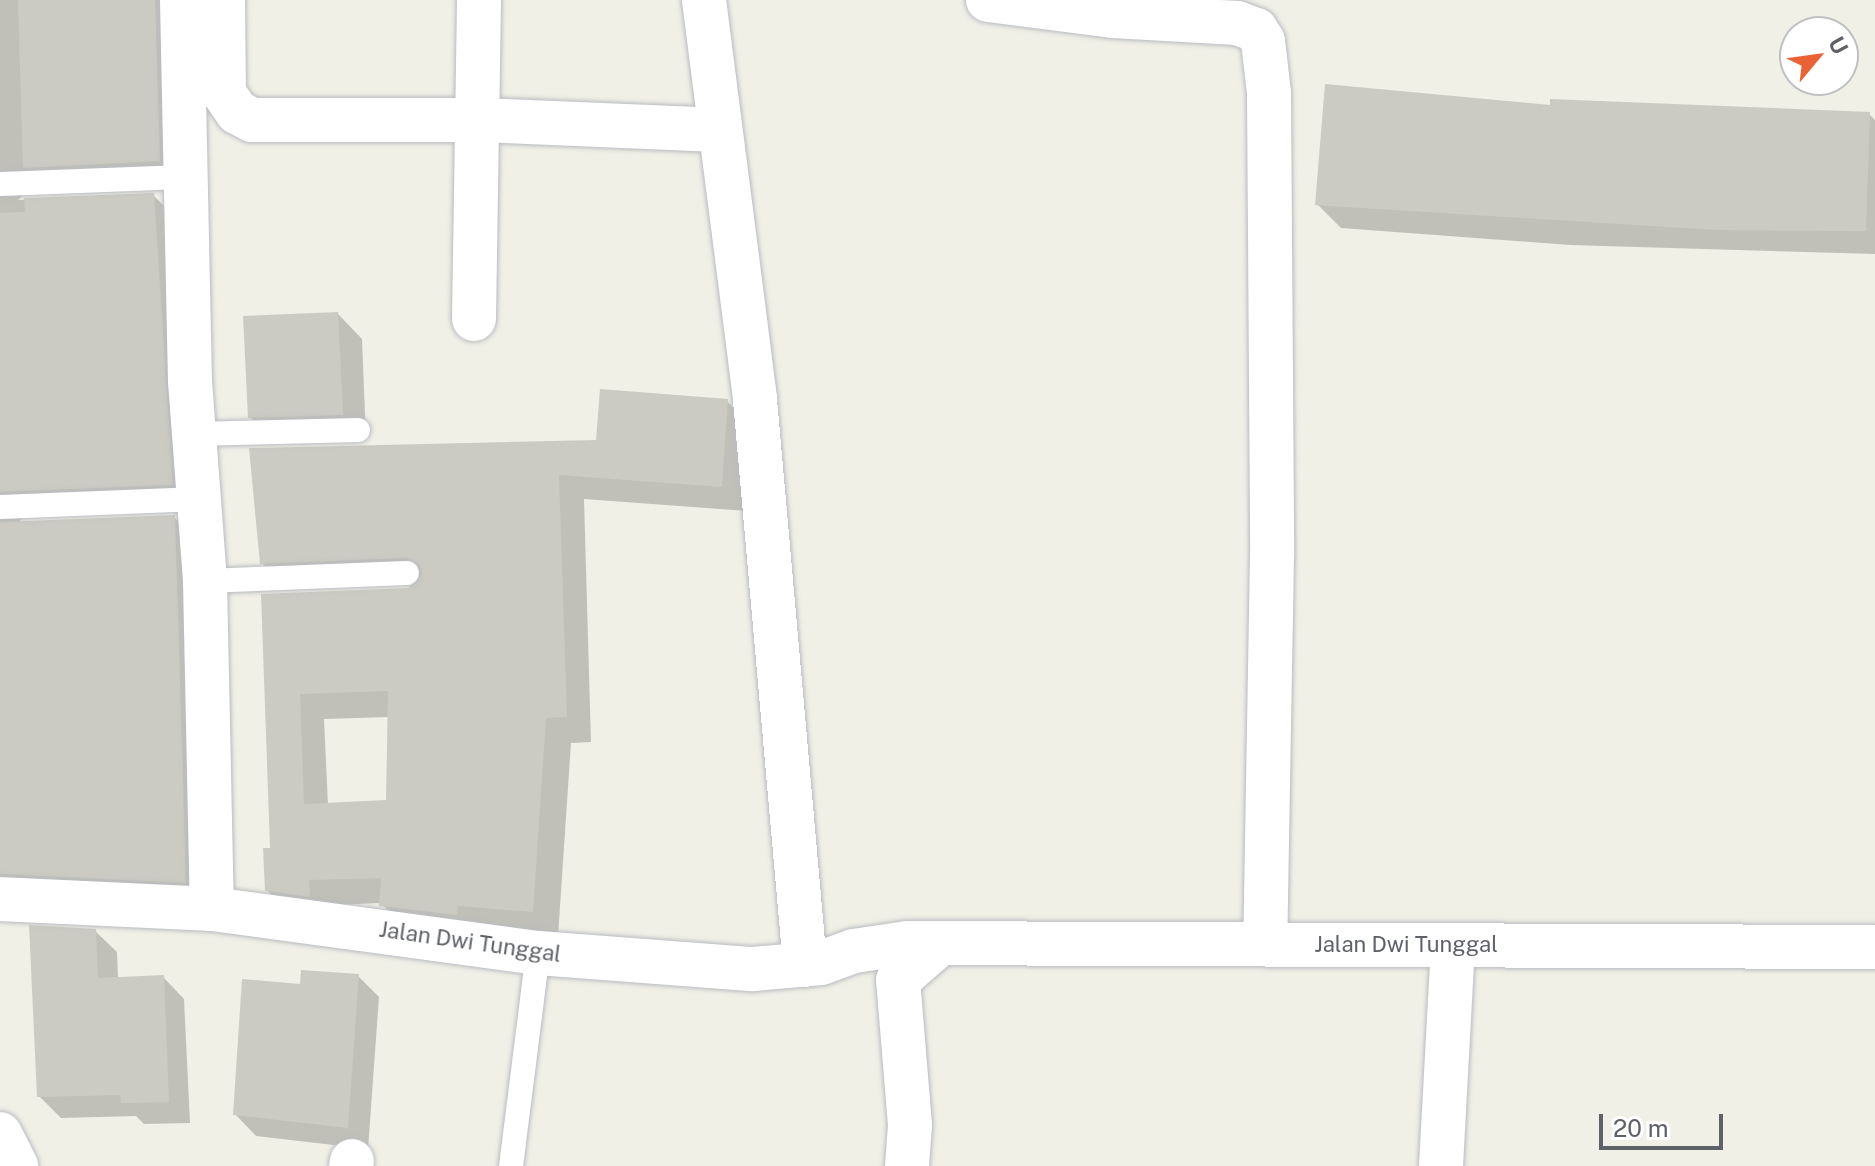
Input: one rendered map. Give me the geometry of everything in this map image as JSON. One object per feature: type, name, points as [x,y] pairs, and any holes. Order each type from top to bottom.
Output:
[{"type":"street","points":[[182,0],[194,434],[205,581],[212,909]]},
{"type":"street","points":[[223,0],[224,93],[237,112],[252,120],[481,120],[718,130]]},
{"type":"street","points":[[474,319],[481,120],[479,0]]},
{"type":"street","points":[[704,0],[718,130],[755,400],[813,964],[842,976],[898,980],[937,946]]},
{"type":"street","points":[[988,0],[1113,16],[1237,23],[1256,30],[1263,41],[1269,93],[1272,555],[1265,944]]},
{"type":"street","name":"Jalan Dwi Tunggal","points":[[0,899],[212,909],[538,953],[685,967],[813,964],[873,946],[1875,947]]},
{"type":"street","points":[[1441,1166],[1453,945]]},
{"type":"street","points":[[898,980],[910,1125],[907,1166]]},
{"type":"street","points":[[0,1134],[16,1166]]},
{"type":"lane","points":[[0,184],[185,177]]},
{"type":"lane","points":[[194,434],[358,430]]},
{"type":"lane","points":[[0,507],[199,499]]},
{"type":"lane","points":[[205,581],[407,573]]},
{"type":"lane","points":[[511,1166],[508,1159],[538,953]]},
{"type":"building","points":[[18,0],[155,0],[160,161],[23,168]]},
{"type":"building","points":[[1325,84],[1550,105],[1550,99],[1870,112],[1866,231],[1716,230],[1315,205]]},
{"type":"building","points":[[154,193],[173,485],[0,492],[0,213],[25,212],[24,198]]},
{"type":"building","points":[[338,312],[343,415],[248,418],[243,316]]},
{"type":"building","points":[[600,389],[728,399],[722,487],[559,475],[567,717],[546,718],[533,912],[458,906],[457,915],[379,906],[381,878],[309,880],[310,897],[265,891],[263,848],[270,848],[261,594],[408,588],[422,573],[419,564],[406,558],[260,564],[249,448],[596,440]],"holes":[[[388,691],[386,800],[304,804],[300,694]]]},
{"type":"building","points":[[175,515],[186,883],[0,874],[0,522]]},
{"type":"building","points":[[29,925],[96,929],[98,978],[164,975],[169,1102],[121,1103],[120,1095],[37,1097]]},
{"type":"building","points":[[301,970],[359,974],[348,1128],[233,1115],[242,979],[300,984]]}]
